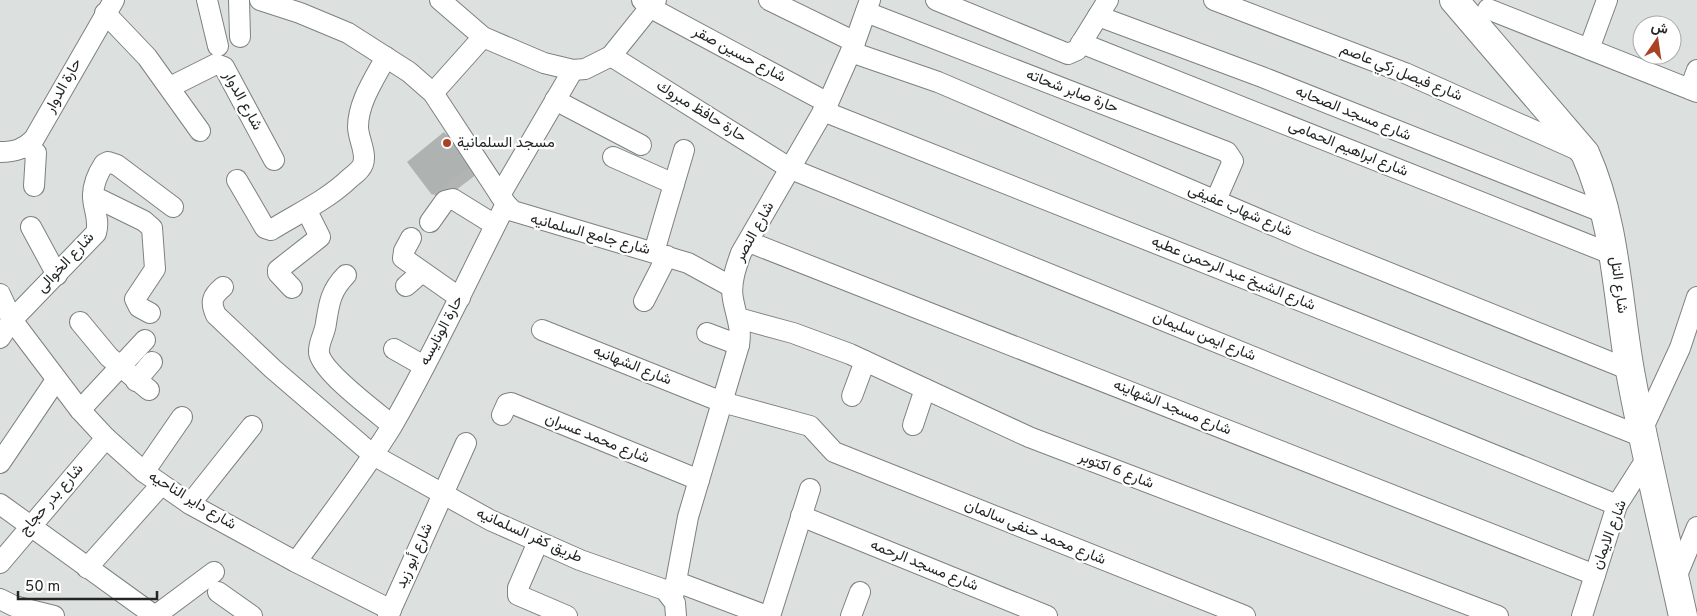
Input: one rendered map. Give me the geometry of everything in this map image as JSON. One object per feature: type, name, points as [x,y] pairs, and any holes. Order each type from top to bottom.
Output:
[{"type":"street","points":[[207,0],[218,46]]},
{"type":"street","points":[[240,0],[240,37]]},
{"type":"street","name":"شارع جامع السلمانيه","points":[[260,0],[300,13],[348,34],[386,57],[434,93],[503,200],[513,211],[524,216],[661,254],[703,270],[732,287]]},
{"type":"street","points":[[440,0],[489,40],[558,68],[573,70],[585,69],[611,56],[650,3]]},
{"type":"street","name":"شارع شهاب عفيفى","points":[[769,0],[853,47],[1310,241],[1630,370]]},
{"type":"street","name":"شارع ابراهيم الحمامى","points":[[936,0],[1068,54],[1077,48],[1614,255]]},
{"type":"street","name":"شارع فيصل زكي عاصم","points":[[1214,0],[1405,73],[1585,153]]},
{"type":"street","name":"شارع التل","points":[[1454,0],[1487,13],[1585,153],[1598,183],[1607,214],[1630,370],[1644,442],[1683,616]]},
{"type":"street","points":[[1589,49],[1607,0]]},
{"type":"street","name":"شارع حسين صقر","points":[[650,3],[826,107]]},
{"type":"street","points":[[109,6],[200,130]]},
{"type":"street","name":"حارة الدوار","points":[[26,147],[34,139],[109,6]]},
{"type":"street","name":"شارع النصر","points":[[674,604],[684,531],[739,345],[738,318],[732,287],[736,266],[826,107],[853,47],[868,6]]},
{"type":"street","name":"حارة صابر شحاته","points":[[868,6],[1227,152],[1233,161],[1216,200]]},
{"type":"street","points":[[1077,48],[1103,8]]},
{"type":"street","name":"شارع مسجد الصحابه","points":[[1103,8],[1243,70],[1607,214]]},
{"type":"street","points":[[1487,13],[1589,49],[1694,91],[1697,70]]},
{"type":"street","points":[[434,93],[489,40]]},
{"type":"street","name":"حارة حافظ مبروك","points":[[611,56],[791,169]]},
{"type":"street","points":[[237,180],[267,230],[271,230],[307,211],[335,192],[362,166],[364,157],[358,129],[361,106],[386,57]]},
{"type":"street","name":"شارع الدوار","points":[[170,87],[216,64],[224,67],[274,160]]},
{"type":"street","name":"حارة الونايسه","points":[[296,562],[373,455],[392,425],[460,298],[495,224],[503,200],[555,100],[573,70]]},
{"type":"street","points":[[555,100],[641,144]]},
{"type":"street","name":"شارع الشيخ عبد الرحمن عطيه","points":[[826,107],[1644,442]]},
{"type":"street","points":[[0,152],[16,151],[26,147],[37,154],[34,186]]},
{"type":"street","points":[[644,301],[661,254],[674,184],[684,150]]},
{"type":"street","points":[[613,156],[674,184]]},
{"type":"street","name":"شارع الخوالى","points":[[0,338],[12,320],[96,232],[98,222],[93,196],[102,168],[108,162],[117,165],[173,207]]},
{"type":"street","name":"شارع ايمن سليمان","points":[[791,169],[1618,505]]},
{"type":"street","points":[[93,196],[148,224],[152,228],[155,269],[135,299],[140,307],[150,313]]},
{"type":"street","points":[[430,222],[445,201],[453,199],[495,224]]},
{"type":"street","points":[[292,288],[278,273],[278,270],[320,236],[307,211]]},
{"type":"street","points":[[31,227],[56,275]]},
{"type":"street","points":[[411,238],[404,251],[403,258],[460,298]]},
{"type":"street","name":"شارع مسجد الشهاينه","points":[[749,242],[1594,575]]},
{"type":"street","points":[[406,286],[422,272]]},
{"type":"street","points":[[346,275],[336,285],[330,298],[326,325],[320,340],[319,354],[329,372],[392,425]]},
{"type":"street","name":"طريق كفر السلمانيه","points":[[223,287],[214,294],[212,305],[216,314],[273,368],[373,455],[442,496],[538,542],[580,560],[665,590],[674,604],[768,616]]},
{"type":"street","name":"شارع داير الناحيه","points":[[0,294],[12,320],[80,410],[106,438],[144,472],[190,504],[390,613]]},
{"type":"street","name":"شارع الايمان","points":[[1582,616],[1618,505],[1644,442],[1689,351],[1697,297]]},
{"type":"street","name":"شارع 6 اكتوبر","points":[[738,318],[794,333],[865,361],[1029,437],[1498,616]]},
{"type":"street","points":[[80,322],[98,346],[143,386],[152,362]]},
{"type":"street","name":"شارع الشهانيه","points":[[542,330],[722,402],[810,426],[817,431],[827,447]]},
{"type":"street","points":[[707,333],[739,345]]},
{"type":"street","points":[[80,410],[145,340]]},
{"type":"street","points":[[394,349],[424,366]]},
{"type":"street","points":[[852,396],[865,361]]},
{"type":"street","points":[[0,463],[56,380]]},
{"type":"street","points":[[913,425],[925,389]]},
{"type":"street","name":"شارع محمد عسران","points":[[502,416],[507,404],[511,403],[699,480]]},
{"type":"street","points":[[144,472],[182,417]]},
{"type":"street","points":[[190,504],[252,426]]},
{"type":"street","name":"شارع بدر حجاج","points":[[0,562],[29,525],[106,438]]},
{"type":"street","name":"شارع أبو زيد","points":[[390,613],[466,443]]},
{"type":"street","name":"شارع محمد حنفى سالمان","points":[[827,447],[842,456],[1245,616]]},
{"type":"street","points":[[87,568],[161,485]]},
{"type":"street","points":[[768,616],[810,489]]},
{"type":"street","points":[[0,504],[155,616],[214,572]]},
{"type":"street","name":"شارع مسجد الرحمه","points":[[801,516],[1047,616]]},
{"type":"street","points":[[1675,580],[1697,527]]},
{"type":"street","points":[[538,542],[518,588],[518,595],[567,616]]},
{"type":"street","points":[[218,592],[252,616]]},
{"type":"street","points":[[851,616],[860,592]]},
{"type":"street","points":[[0,599],[14,606],[54,616]]},
{"type":"building","name":"مسجد السلمانية","points":[[444,132],[468,168],[432,195],[407,162]]},
{"type":"place","name":"مسجد السلمانية","points":[[447,143]]}]
